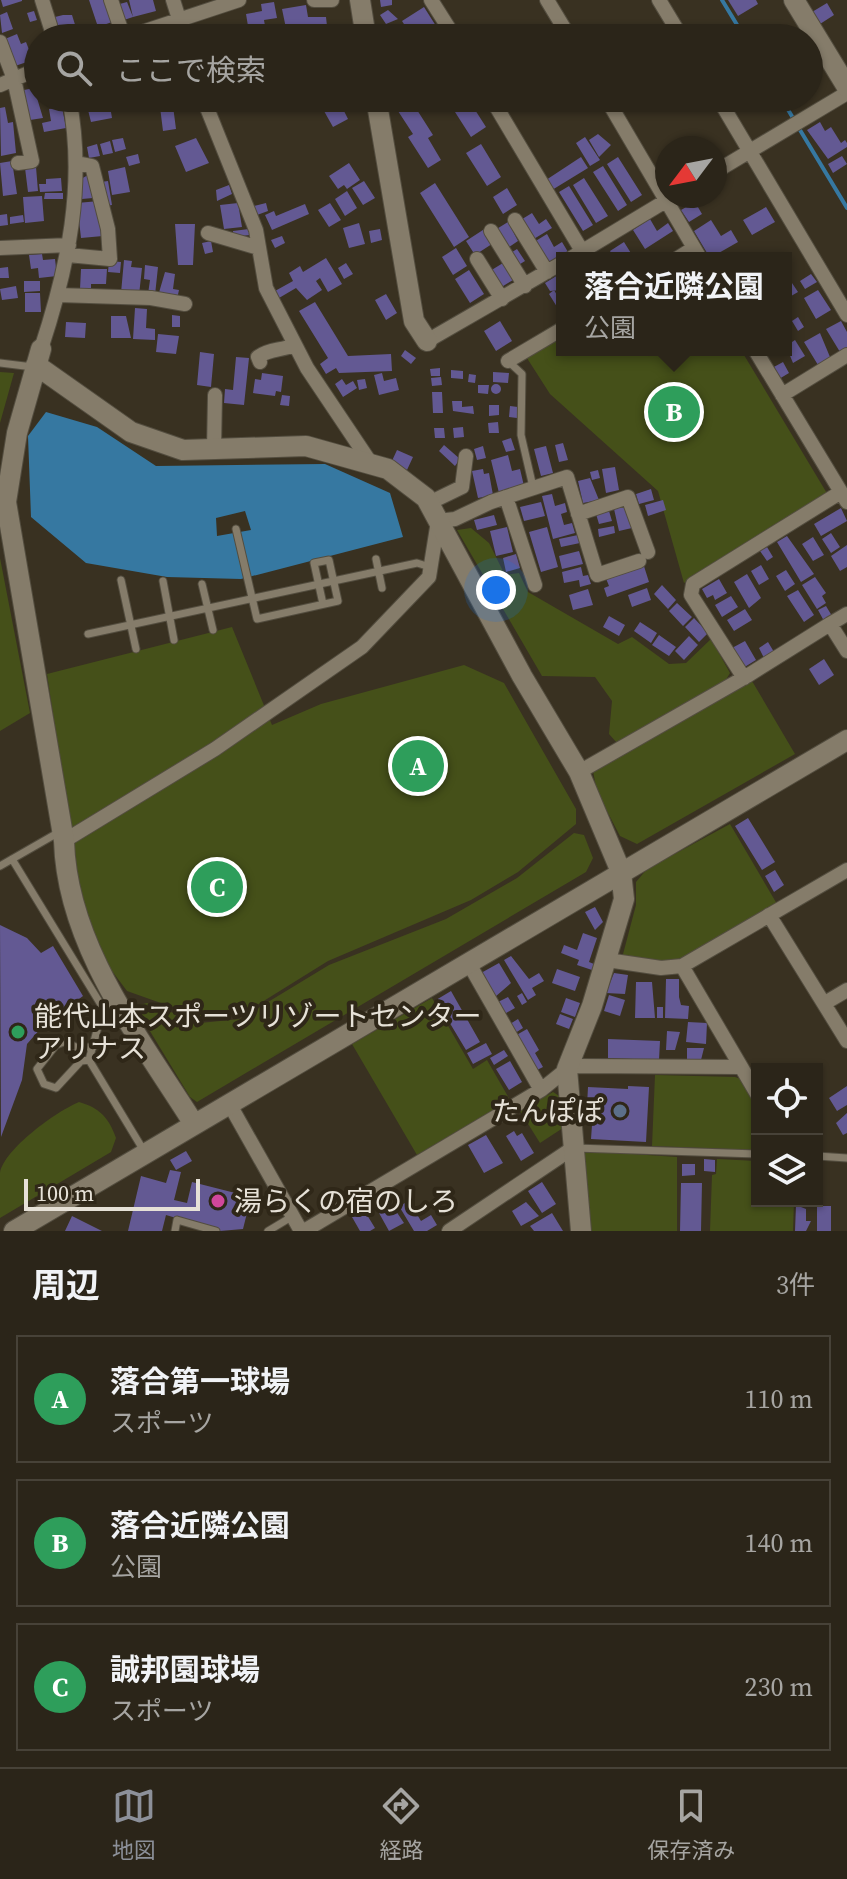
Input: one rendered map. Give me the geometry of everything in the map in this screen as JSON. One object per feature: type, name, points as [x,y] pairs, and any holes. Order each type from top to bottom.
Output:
[{"type":"street","points":[[42,0],[50,24]]},
{"type":"street","points":[[111,0],[119,24]]},
{"type":"street","points":[[173,0],[181,24]]},
{"type":"street","points":[[165,24],[239,0]]},
{"type":"street","points":[[314,0],[330,0]]},
{"type":"street","points":[[360,0],[364,24]]},
{"type":"street","points":[[431,0],[446,24]]},
{"type":"street","points":[[547,0],[562,24]]},
{"type":"street","points":[[659,0],[674,24]]},
{"type":"street","points":[[794,0],[809,24]]},
{"type":"street","points":[[0,42],[7,82],[32,161],[18,163]]},
{"type":"street","points":[[823,48],[847,87]]},
{"type":"street","points":[[823,108],[847,93]]},
{"type":"street","points":[[71,112],[77,163],[69,250],[17,433],[6,502],[63,835],[65,872],[94,960],[194,1124]]},
{"type":"street","points":[[209,112],[256,230],[266,288],[294,345],[372,465]]},
{"type":"street","points":[[378,112],[414,321],[427,341],[556,267]]},
{"type":"street","points":[[499,112],[575,252]]},
{"type":"street","points":[[615,112],[655,175]]},
{"type":"street","points":[[726,112],[847,315]]},
{"type":"street","points":[[727,165],[816,112]]},
{"type":"street","points":[[0,248],[69,250],[110,259],[108,229],[92,166],[77,163]]},
{"type":"street","points":[[582,252],[655,207]]},
{"type":"street","points":[[675,208],[697,252]]},
{"type":"street","points":[[515,220],[547,272]]},
{"type":"street","points":[[491,231],[525,286]]},
{"type":"street","points":[[208,233],[259,248]]},
{"type":"street","points":[[477,259],[502,299]]},
{"type":"street","points":[[58,295],[151,298],[185,304]]},
{"type":"street","points":[[508,361],[556,333]]},
{"type":"street","points":[[260,362],[258,357],[268,349],[284,350],[294,345]]},
{"type":"street","points":[[782,395],[847,355]]},
{"type":"street","points":[[744,678],[691,595],[693,584],[844,497],[759,356]]},
{"type":"street","points":[[37,360],[131,432],[183,450],[306,446],[388,469],[433,512],[579,772],[621,872],[624,899],[607,960],[567,1069],[581,1231]]},
{"type":"street","points":[[214,449],[215,395]]},
{"type":"street","points":[[63,835],[215,749],[362,647],[402,609],[429,577],[433,512],[462,487],[466,456]]},
{"type":"street","points":[[433,512],[455,519],[506,497],[567,477],[578,514],[597,575],[643,557],[628,497],[578,514]]},
{"type":"street","points":[[506,497],[535,585]]},
{"type":"street","points":[[579,772],[744,678],[847,614]]},
{"type":"street","points":[[830,624],[847,651]]},
{"type":"street","points":[[14,1231],[847,740]]},
{"type":"street","points":[[607,960],[661,968],[682,966],[847,870]]},
{"type":"street","points":[[769,915],[847,1041]]},
{"type":"street","points":[[468,962],[541,1090]]},
{"type":"street","points":[[682,966],[751,1084]]},
{"type":"street","points":[[825,1003],[847,990]]},
{"type":"street","points":[[230,1105],[303,1231],[541,1090],[567,1069],[741,1067]]},
{"type":"street","points":[[449,1231],[573,1148]]},
{"type":"lane","points":[[0,363],[37,360]]},
{"type":"lane","points":[[508,361],[522,374],[521,435],[533,489]]},
{"type":"lane","points":[[236,529],[257,619],[338,601],[329,560],[314,563],[323,604]]},
{"type":"lane","points":[[376,559],[382,588]]},
{"type":"lane","points":[[88,634],[417,563],[430,567]]},
{"type":"lane","points":[[121,580],[136,649]]},
{"type":"lane","points":[[163,581],[174,640]]},
{"type":"lane","points":[[202,584],[213,630]]},
{"type":"lane","points":[[0,866],[63,835]]},
{"type":"lane","points":[[12,859],[103,1008],[89,1060],[146,1153]]},
{"type":"lane","points":[[89,1060],[81,1061],[56,1088],[44,1084],[37,1069],[56,1045],[66,1041],[75,1047],[93,1047]]},
{"type":"lane","points":[[573,1148],[751,1154]]},
{"type":"lane","points":[[823,1156],[847,1158]]},
{"type":"lane","points":[[268,1231],[293,1216]]},
{"type":"lane","points":[[175,1231],[177,1220],[216,1231]]},
{"type":"green space","points":[[556,336],[556,356],[745,356],[828,495],[684,583],[658,491],[550,394],[525,355]]},
{"type":"green space","points":[[0,372],[14,373],[0,423]]},
{"type":"green space","points":[[471,528],[489,543],[505,575],[519,573],[528,592],[618,644],[632,637],[669,664],[686,663],[711,639],[730,673],[724,683],[617,743],[609,734],[612,701],[595,677],[542,676],[457,530]]},
{"type":"green space","points":[[0,558],[30,713],[0,731]]},
{"type":"green space","points":[[232,627],[272,725],[321,704],[464,665],[504,683],[576,809],[576,824],[518,872],[471,900],[328,961],[241,1015],[203,1018],[127,991],[103,959],[80,894],[47,674]]},
{"type":"green space","points":[[752,681],[795,754],[637,844],[620,836],[597,792],[593,771]]},
{"type":"green space","points":[[730,824],[777,904],[680,962],[622,958],[636,905],[636,882],[647,869]]},
{"type":"green space","points":[[574,833],[584,835],[593,858],[586,872],[197,1102],[190,1097],[142,1018],[139,1005],[147,1003],[200,1023],[240,1019],[329,965],[446,919],[517,878]]},
{"type":"green space","points":[[432,998],[473,1069],[487,1060],[510,1100],[417,1155],[352,1044]]},
{"type":"green space","points":[[655,1075],[735,1077],[747,1081],[751,1088],[751,1150],[652,1146]]},
{"type":"green space","points":[[553,1092],[564,1099],[566,1126],[540,1143],[520,1111]]},
{"type":"green space","points":[[79,1102],[93,1107],[110,1125],[116,1138],[111,1152],[0,1218],[0,1173],[4,1163],[33,1132]]},
{"type":"green space","points":[[587,1151],[677,1157],[677,1231],[590,1231],[581,1158]]},
{"type":"green space","points":[[717,1159],[751,1161],[751,1207],[794,1207],[793,1231],[710,1231],[712,1175],[716,1174]]},
{"type":"water","points":[[46,412],[97,427],[156,466],[325,464],[390,493],[403,537],[241,579],[167,577],[86,563],[31,517],[28,436]],"holes":[[[245,511],[251,530],[217,536],[216,518]]]},
{"type":"building","points":[[1,0],[22,0],[22,1],[3,7]]},
{"type":"building","points":[[89,0],[105,0],[112,22],[97,24]]},
{"type":"building","points":[[129,0],[153,0],[156,11],[133,17]]},
{"type":"building","points":[[380,0],[392,0],[392,5],[381,7]]},
{"type":"building","points":[[728,0],[756,0],[758,4],[738,16]]},
{"type":"building","points":[[127,2],[133,17],[121,21],[116,5]]},
{"type":"building","points":[[274,2],[277,18],[264,20],[265,24],[248,24],[246,14],[262,11],[261,4]]},
{"type":"building","points":[[827,3],[834,15],[820,24],[812,12]]},
{"type":"building","points":[[306,5],[308,17],[326,17],[327,24],[285,24],[282,9]]},
{"type":"building","points":[[424,7],[435,24],[404,24],[402,21]]},
{"type":"building","points":[[388,10],[398,19],[386,24],[380,15]]},
{"type":"building","points":[[34,11],[37,20],[30,22],[27,13]]},
{"type":"building","points":[[7,12],[13,29],[2,33],[0,15]]},
{"type":"building","points":[[72,15],[75,24],[57,24],[55,17]]},
{"type":"building","points":[[17,34],[21,44],[24,43],[24,63],[15,66],[5,39]]},
{"type":"building","points":[[5,107],[8,123],[13,122],[16,153],[1,156],[0,108]]},
{"type":"building","points":[[28,112],[41,112],[43,118],[30,120]]},
{"type":"building","points":[[50,112],[63,112],[66,128],[44,132],[42,123],[51,121]]},
{"type":"building","points":[[88,112],[111,112],[112,118],[91,122]]},
{"type":"building","points":[[161,112],[174,112],[176,129],[163,131]]},
{"type":"building","points":[[325,112],[344,112],[348,119],[333,127]]},
{"type":"building","points":[[399,112],[418,112],[433,135],[428,138],[441,160],[428,168],[408,137],[413,134]]},
{"type":"building","points":[[455,112],[476,112],[486,127],[471,137]]},
{"type":"building","points":[[820,122],[825,131],[831,127],[841,143],[845,140],[847,143],[847,147],[828,159],[807,130]]},
{"type":"building","points":[[598,134],[611,145],[599,157],[589,140]]},
{"type":"building","points":[[585,137],[600,160],[590,166],[576,143]]},
{"type":"building","points":[[123,138],[126,149],[115,152],[112,140]]},
{"type":"building","points":[[196,138],[209,163],[186,172],[175,146]]},
{"type":"building","points":[[110,141],[113,153],[103,155],[100,144]]},
{"type":"building","points":[[97,144],[100,156],[89,158],[87,147]]},
{"type":"building","points":[[481,144],[501,177],[487,186],[466,153]]},
{"type":"building","points":[[138,154],[140,163],[129,166],[126,157]]},
{"type":"building","points":[[842,156],[847,164],[833,173],[828,164]]},
{"type":"building","points":[[581,157],[588,168],[552,190],[546,180]]},
{"type":"building","points":[[618,157],[642,195],[631,202],[607,164]]},
{"type":"building","points":[[12,161],[17,194],[3,196],[0,163]]},
{"type":"building","points":[[349,163],[360,180],[347,189],[344,185],[338,189],[329,176]]},
{"type":"building","points":[[603,166],[627,205],[618,211],[593,172]]},
{"type":"building","points":[[36,167],[38,191],[28,192],[25,168]]},
{"type":"building","points":[[125,167],[130,192],[112,195],[108,171]]},
{"type":"building","points":[[90,174],[93,198],[82,199],[79,180]]},
{"type":"building","points":[[61,178],[62,191],[40,192],[39,184],[46,184],[46,179]]},
{"type":"building","points":[[584,178],[608,216],[596,223],[573,185]]},
{"type":"building","points":[[108,181],[112,205],[105,206],[101,182]]},
{"type":"building","points":[[364,181],[375,198],[363,205],[352,188]]},
{"type":"building","points":[[435,183],[469,237],[454,247],[420,193]]},
{"type":"building","points":[[229,185],[232,194],[217,201],[216,190]]},
{"type":"building","points":[[569,186],[593,225],[583,231],[559,192]]},
{"type":"building","points":[[507,188],[517,205],[503,214],[493,197]]},
{"type":"building","points":[[347,191],[357,208],[345,216],[335,199]]},
{"type":"building","points":[[45,193],[63,193],[63,199],[44,199]]},
{"type":"building","points":[[42,196],[44,221],[25,223],[23,197]]},
{"type":"building","points":[[99,201],[103,236],[81,238],[77,203]]},
{"type":"building","points":[[238,203],[242,227],[224,229],[220,205]]},
{"type":"building","points":[[266,203],[268,211],[257,215],[254,206]]},
{"type":"building","points":[[330,203],[341,220],[329,227],[318,210]]},
{"type":"building","points":[[305,204],[309,214],[272,230],[265,215],[274,211],[276,216]]},
{"type":"building","points":[[766,207],[775,222],[752,235],[743,220]]},
{"type":"building","points":[[698,208],[702,214],[689,222],[681,210]]},
{"type":"building","points":[[532,213],[539,224],[546,219],[552,228],[532,240],[519,221]]},
{"type":"building","points":[[7,214],[8,225],[0,226],[0,215]]},
{"type":"building","points":[[23,215],[24,222],[10,224],[10,217]]},
{"type":"building","points":[[650,219],[657,231],[668,223],[673,231],[645,249],[633,230]]},
{"type":"building","points":[[711,220],[721,236],[731,230],[738,242],[720,252],[706,252],[694,231]]},
{"type":"building","points":[[508,222],[518,241],[506,249],[495,230]]},
{"type":"building","points":[[359,223],[365,244],[349,248],[343,228]]},
{"type":"building","points":[[175,224],[195,224],[193,265],[178,265]]},
{"type":"building","points":[[486,228],[495,242],[475,255],[466,241]]},
{"type":"building","points":[[249,229],[250,235],[233,237],[233,231]]},
{"type":"building","points":[[380,229],[382,240],[371,243],[369,231]]},
{"type":"building","points":[[547,234],[554,247],[562,242],[568,252],[556,252],[556,260],[548,265],[534,242]]},
{"type":"building","points":[[282,236],[285,243],[275,248],[271,240]]},
{"type":"building","points":[[211,241],[213,252],[205,254],[202,243]]},
{"type":"building","points":[[624,242],[630,252],[611,252]]},
{"type":"building","points":[[456,248],[467,266],[453,275],[442,257]]},
{"type":"building","points":[[517,249],[525,261],[517,266],[509,254]]},
{"type":"building","points":[[42,254],[43,260],[55,259],[57,276],[39,278],[38,268],[31,269],[29,255]]},
{"type":"building","points":[[326,258],[342,284],[328,292],[320,278],[316,281],[322,290],[307,300],[296,288],[279,298],[275,291],[293,281],[289,273],[300,266],[303,272]]},
{"type":"building","points":[[124,260],[132,261],[131,267],[142,268],[139,295],[121,293]]},
{"type":"building","points":[[109,261],[121,262],[120,273],[108,272]]},
{"type":"building","points":[[346,263],[353,274],[344,279],[338,268]]},
{"type":"building","points":[[503,263],[513,280],[500,288],[490,271]]},
{"type":"building","points":[[145,265],[158,267],[155,295],[148,294],[150,280],[144,279]]},
{"type":"building","points":[[8,267],[9,278],[0,278],[0,268]]},
{"type":"building","points":[[81,269],[107,269],[106,284],[91,284],[91,289],[80,289]]},
{"type":"building","points":[[469,270],[484,294],[470,303],[455,279]]},
{"type":"building","points":[[165,272],[175,274],[173,289],[179,290],[177,299],[158,296]]},
{"type":"building","points":[[811,274],[817,282],[805,289],[800,281]]},
{"type":"building","points":[[556,276],[556,290],[550,291],[545,283]]},
{"type":"building","points":[[24,281],[40,281],[40,291],[24,292]]},
{"type":"building","points":[[16,286],[18,298],[2,300],[0,289]]},
{"type":"building","points":[[554,290],[556,305],[549,294]]},
{"type":"building","points":[[818,290],[831,310],[816,319],[804,298]]},
{"type":"building","points":[[25,293],[40,293],[41,312],[25,312]]},
{"type":"building","points":[[386,294],[397,313],[386,320],[375,300]]},
{"type":"building","points":[[315,302],[348,356],[391,354],[392,371],[339,373],[336,368],[326,374],[320,364],[328,358],[299,311]]},
{"type":"building","points":[[135,308],[147,309],[146,328],[155,329],[155,340],[133,339]]},
{"type":"building","points":[[172,315],[180,316],[180,327],[172,327]]},
{"type":"building","points":[[111,316],[126,316],[131,338],[111,338]]},
{"type":"building","points":[[798,317],[804,327],[798,331],[792,321]]},
{"type":"building","points":[[500,321],[512,341],[496,351],[484,331]]},
{"type":"building","points":[[841,321],[847,332],[847,348],[840,352],[826,329]]},
{"type":"building","points":[[66,322],[86,323],[85,338],[65,337]]},
{"type":"building","points":[[820,333],[830,357],[818,365],[804,342]]},
{"type":"building","points":[[158,334],[179,336],[176,354],[156,352]]},
{"type":"building","points":[[795,340],[805,356],[793,363],[790,356]]},
{"type":"building","points":[[405,350],[416,358],[411,364],[401,356]]},
{"type":"building","points":[[200,352],[214,354],[211,387],[197,385]]},
{"type":"building","points":[[236,357],[249,358],[244,405],[224,403],[225,389],[233,390]]},
{"type":"building","points":[[783,362],[789,373],[779,379],[772,368]]},
{"type":"building","points":[[440,368],[440,376],[431,376],[430,369]]},
{"type":"building","points":[[451,370],[463,371],[463,379],[451,378]]},
{"type":"building","points":[[493,372],[509,373],[508,383],[493,382]]},
{"type":"building","points":[[262,373],[283,376],[281,392],[276,391],[275,396],[253,393],[255,379],[261,380]]},
{"type":"building","points":[[382,373],[384,381],[396,378],[399,390],[379,395],[374,375]]},
{"type":"building","points":[[469,374],[476,375],[475,383],[468,382]]},
{"type":"building","points":[[441,377],[442,385],[432,386],[431,378]]},
{"type":"building","points":[[342,379],[346,385],[353,381],[357,388],[343,397],[335,384]]},
{"type":"building","points":[[365,379],[367,388],[359,390],[357,380]]},
{"type":"building","points":[[496,384],[501,389],[496,394],[491,389]]},
{"type":"building","points":[[478,385],[489,385],[488,394],[478,393]]},
{"type":"building","points":[[432,392],[442,392],[443,413],[433,413]]},
{"type":"building","points":[[282,395],[290,396],[289,406],[280,405]]},
{"type":"building","points":[[452,401],[462,401],[462,407],[473,406],[474,414],[453,411]]},
{"type":"building","points":[[489,405],[499,405],[499,415],[489,416]]},
{"type":"building","points":[[510,406],[518,407],[517,418],[509,417]]},
{"type":"building","points":[[498,422],[499,433],[489,433],[488,423]]},
{"type":"building","points":[[463,427],[464,437],[454,438],[453,428]]},
{"type":"building","points":[[434,428],[444,428],[445,438],[435,438]]},
{"type":"building","points":[[511,438],[515,450],[506,452],[502,441]]},
{"type":"building","points":[[563,443],[568,460],[559,462],[555,445]]},
{"type":"building","points":[[444,445],[460,459],[455,466],[439,451]]},
{"type":"building","points":[[483,446],[486,458],[477,460],[474,449]]},
{"type":"building","points":[[546,446],[553,473],[541,476],[534,449]]},
{"type":"building","points":[[397,450],[413,457],[407,470],[391,463]]},
{"type":"building","points":[[508,455],[512,471],[520,469],[524,486],[499,493],[491,460]]},
{"type":"building","points":[[615,467],[619,490],[606,493],[602,469]]},
{"type":"building","points":[[483,469],[484,474],[489,473],[493,495],[478,498],[472,471]]},
{"type":"building","points":[[598,470],[600,478],[592,480],[590,472]]},
{"type":"building","points":[[590,478],[599,500],[583,503],[578,481]]},
{"type":"building","points":[[651,489],[654,500],[639,504],[636,494]]},
{"type":"building","points":[[552,494],[555,506],[565,503],[567,512],[561,514],[564,525],[572,523],[575,533],[553,539],[542,496]]},
{"type":"building","points":[[663,500],[666,510],[648,516],[645,505]]},
{"type":"building","points":[[541,502],[545,516],[524,521],[520,507]]},
{"type":"building","points":[[626,506],[632,528],[619,531],[614,509]]},
{"type":"building","points":[[841,508],[847,521],[821,536],[814,524]]},
{"type":"building","points":[[609,511],[612,521],[599,524],[596,514]]},
{"type":"building","points":[[494,515],[497,525],[477,530],[474,520]]},
{"type":"building","points":[[614,526],[615,533],[599,537],[598,529]]},
{"type":"building","points":[[507,527],[513,552],[496,556],[490,531]]},
{"type":"building","points":[[547,527],[558,567],[541,572],[529,532]]},
{"type":"building","points":[[831,533],[840,547],[831,553],[822,539]]},
{"type":"building","points":[[578,535],[580,543],[561,547],[559,539]]},
{"type":"building","points":[[787,536],[814,574],[801,582],[777,542]]},
{"type":"building","points":[[813,537],[824,555],[813,561],[802,544]]},
{"type":"building","points":[[847,545],[847,567],[840,571],[831,556]]},
{"type":"building","points":[[767,547],[773,557],[767,561],[760,551]]},
{"type":"building","points":[[579,551],[583,564],[562,569],[559,556]]},
{"type":"building","points":[[516,554],[520,568],[506,572],[503,558]]},
{"type":"building","points":[[643,563],[649,582],[607,597],[604,588],[609,586],[605,576]]},
{"type":"building","points":[[761,565],[769,579],[759,585],[751,571]]},
{"type":"building","points":[[581,567],[583,576],[588,575],[591,584],[580,587],[579,580],[564,583],[562,572]]},
{"type":"building","points":[[786,570],[795,584],[785,591],[776,576]]},
{"type":"building","points":[[747,574],[761,598],[749,608],[734,582]]},
{"type":"building","points":[[815,577],[826,593],[822,596],[826,603],[817,609],[802,585]]},
{"type":"building","points":[[719,579],[727,593],[715,600],[713,595],[707,598],[702,589]]},
{"type":"building","points":[[662,585],[676,600],[668,609],[654,594]]},
{"type":"building","points":[[647,588],[651,600],[632,607],[628,595]]},
{"type":"building","points":[[588,589],[593,605],[573,610],[569,595]]},
{"type":"building","points":[[798,590],[814,615],[804,622],[787,596]]},
{"type":"building","points":[[731,596],[738,607],[722,617],[715,605]]},
{"type":"building","points":[[677,603],[692,617],[683,626],[669,611]]},
{"type":"building","points":[[826,606],[832,616],[824,621],[818,610]]},
{"type":"building","points":[[745,609],[752,620],[734,631],[727,620]]},
{"type":"building","points":[[609,616],[625,625],[619,636],[603,627]]},
{"type":"building","points":[[694,618],[708,633],[699,642],[685,627]]},
{"type":"building","points":[[640,622],[657,633],[651,643],[634,631]]},
{"type":"building","points":[[659,635],[676,647],[669,656],[652,645]]},
{"type":"building","points":[[689,636],[698,645],[684,660],[675,651]]},
{"type":"building","points":[[745,641],[756,660],[743,668],[732,648]]},
{"type":"building","points":[[768,642],[774,652],[764,658],[759,648]]},
{"type":"building","points":[[824,659],[834,675],[819,685],[809,669]]},
{"type":"building","points":[[748,818],[775,862],[762,870],[735,826]]},
{"type":"building","points":[[775,870],[784,885],[774,892],[765,876]]},
{"type":"building","points":[[595,907],[603,922],[595,930],[585,912]]},
{"type":"building","name":"能代山本スポーツリゾートセンター アリナス","points":[[0,925],[27,938],[41,953],[53,946],[83,996],[42,1027],[27,1044],[22,1080],[1,1137]]},
{"type":"building","points":[[583,933],[597,938],[589,962],[594,964],[592,970],[577,965],[579,960],[561,953],[564,945],[577,950]]},
{"type":"building","points":[[511,956],[529,979],[539,973],[544,981],[532,988],[536,995],[528,1000],[504,960]]},
{"type":"building","points":[[499,963],[511,983],[495,997],[481,973]]},
{"type":"building","points":[[557,969],[580,977],[575,991],[552,983]]},
{"type":"building","points":[[614,973],[628,975],[625,994],[606,993]]},
{"type":"building","points":[[666,979],[679,979],[679,997],[681,1005],[689,1006],[688,1019],[665,1018]]},
{"type":"building","points":[[636,982],[652,982],[655,1018],[635,1018]]},
{"type":"building","points":[[451,991],[480,1042],[466,1050],[436,1000]]},
{"type":"building","points":[[522,993],[527,1002],[522,1005],[517,996]]},
{"type":"building","points":[[609,995],[625,1000],[620,1016],[604,1011]]},
{"type":"building","points":[[508,997],[515,1008],[501,1016],[494,1004]]},
{"type":"building","points":[[566,998],[580,1003],[575,1017],[561,1012]]},
{"type":"building","points":[[657,1007],[663,1007],[663,1018],[657,1018]]},
{"type":"building","points":[[560,1014],[573,1019],[569,1029],[556,1024]]},
{"type":"building","points":[[518,1019],[523,1028],[512,1035],[507,1026]]},
{"type":"building","points":[[688,1022],[707,1023],[706,1044],[686,1042]]},
{"type":"building","points":[[527,1029],[539,1050],[535,1053],[543,1067],[533,1072],[513,1037]]},
{"type":"building","points":[[667,1031],[680,1032],[675,1050],[666,1050]]},
{"type":"building","points":[[608,1039],[660,1041],[659,1060],[608,1058]]},
{"type":"building","points":[[486,1043],[492,1054],[473,1064],[467,1053]]},
{"type":"building","points":[[687,1048],[704,1048],[700,1064],[687,1064]]},
{"type":"building","points":[[504,1050],[508,1056],[494,1065],[490,1058]]},
{"type":"building","points":[[510,1061],[522,1082],[509,1090],[496,1069]]},
{"type":"building","points":[[628,1086],[649,1087],[646,1142],[591,1139],[592,1125],[586,1124],[588,1087],[628,1089]]},
{"type":"building","points":[[847,1086],[847,1105],[837,1111],[829,1098]]},
{"type":"building","points":[[847,1113],[847,1133],[843,1135],[836,1123]]},
{"type":"building","points":[[514,1131],[517,1136],[522,1133],[534,1153],[521,1161],[506,1136]]},
{"type":"building","points":[[486,1135],[503,1163],[484,1173],[468,1145]]},
{"type":"building","name":"湯らくの宿のしろ","points":[[186,1151],[192,1161],[176,1170],[170,1160]]},
{"type":"building","points":[[704,1159],[715,1160],[715,1172],[704,1171]]},
{"type":"building","points":[[682,1164],[695,1164],[695,1175],[682,1176]]},
{"type":"building","name":"湯らくの宿のしろ","points":[[170,1170],[181,1172],[174,1200],[187,1203],[192,1182],[251,1197],[243,1229],[220,1231],[166,1215],[162,1231],[128,1231],[141,1176],[166,1183]]},
{"type":"building","points":[[542,1182],[556,1204],[542,1213],[528,1191]]},
{"type":"building","points":[[681,1183],[702,1183],[701,1231],[680,1231]]},
{"type":"building","points":[[409,1201],[421,1221],[431,1215],[437,1225],[427,1231],[414,1231],[399,1206]]},
{"type":"building","points":[[526,1202],[539,1216],[521,1226],[512,1211]]},
{"type":"building","points":[[392,1205],[404,1223],[389,1231],[379,1213]]},
{"type":"building","points":[[831,1206],[831,1231],[817,1231],[817,1207]]},
{"type":"building","points":[[796,1207],[801,1207],[806,1209],[806,1221],[811,1221],[806,1231],[795,1231]]},
{"type":"building","points":[[364,1210],[375,1228],[370,1231],[360,1231],[352,1217]]},
{"type":"building","points":[[552,1213],[563,1231],[534,1231],[530,1226]]},
{"type":"building","points":[[72,1216],[102,1231],[65,1231]]},
{"type":"waterway","points":[[722,0],[737,24]]},
{"type":"waterway","points":[[789,112],[793,118]]},
{"type":"waterway","points":[[800,130],[847,208]]},
{"type":"place","name":"落合近隣公園","points":[[674,412]]},
{"type":"place","name":"落合第一球場","points":[[418,766]]},
{"type":"place","name":"誠邦園球場","points":[[217,887]]},
{"type":"place","name":"能代山本スポーツリゾートセンター アリナス","points":[[18,1032]]},
{"type":"place","name":"たんぽぽ","points":[[620,1111]]},
{"type":"place","name":"湯らくの宿のしろ","points":[[218,1201]]}]
